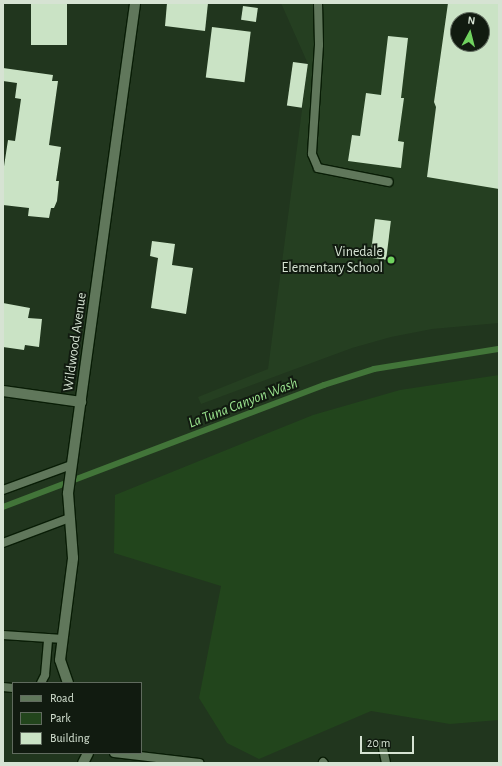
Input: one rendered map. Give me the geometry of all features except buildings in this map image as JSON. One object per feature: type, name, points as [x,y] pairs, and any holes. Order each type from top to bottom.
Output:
[{"type":"street","name":"Wildwood Avenue","points":[[68,682],[60,660],[73,558],[68,493],[135,3]]},
{"type":"street","points":[[3,391],[81,402]]},
{"type":"street","points":[[83,763],[88,754]]},
{"type":"lane","points":[[318,3],[319,45],[312,154],[318,168],[389,182]]},
{"type":"lane","points":[[3,490],[71,468]]},
{"type":"lane","points":[[3,543],[69,518]]},
{"type":"lane","points":[[3,635],[63,639]]},
{"type":"lane","points":[[42,682],[45,675],[48,638]]},
{"type":"lane","points":[[382,744],[386,763]]},
{"type":"lane","points":[[122,754],[199,763]]},
{"type":"shaded area","name":"Vinedale Elementary School","points":[[281,3],[499,3],[499,323],[432,329],[391,337],[352,348],[201,404],[198,397],[268,369],[308,64]]},
{"type":"green space","points":[[499,375],[499,720],[450,724],[371,711],[259,759],[227,743],[199,698],[221,586],[114,553],[115,495],[313,415],[400,390]]},
{"type":"waterway","name":"La Tuna Canyon Wash","points":[[3,507],[324,385],[374,369],[499,349]]},
{"type":"place","name":"Vinedale Elementary School","points":[[391,260]]}]
